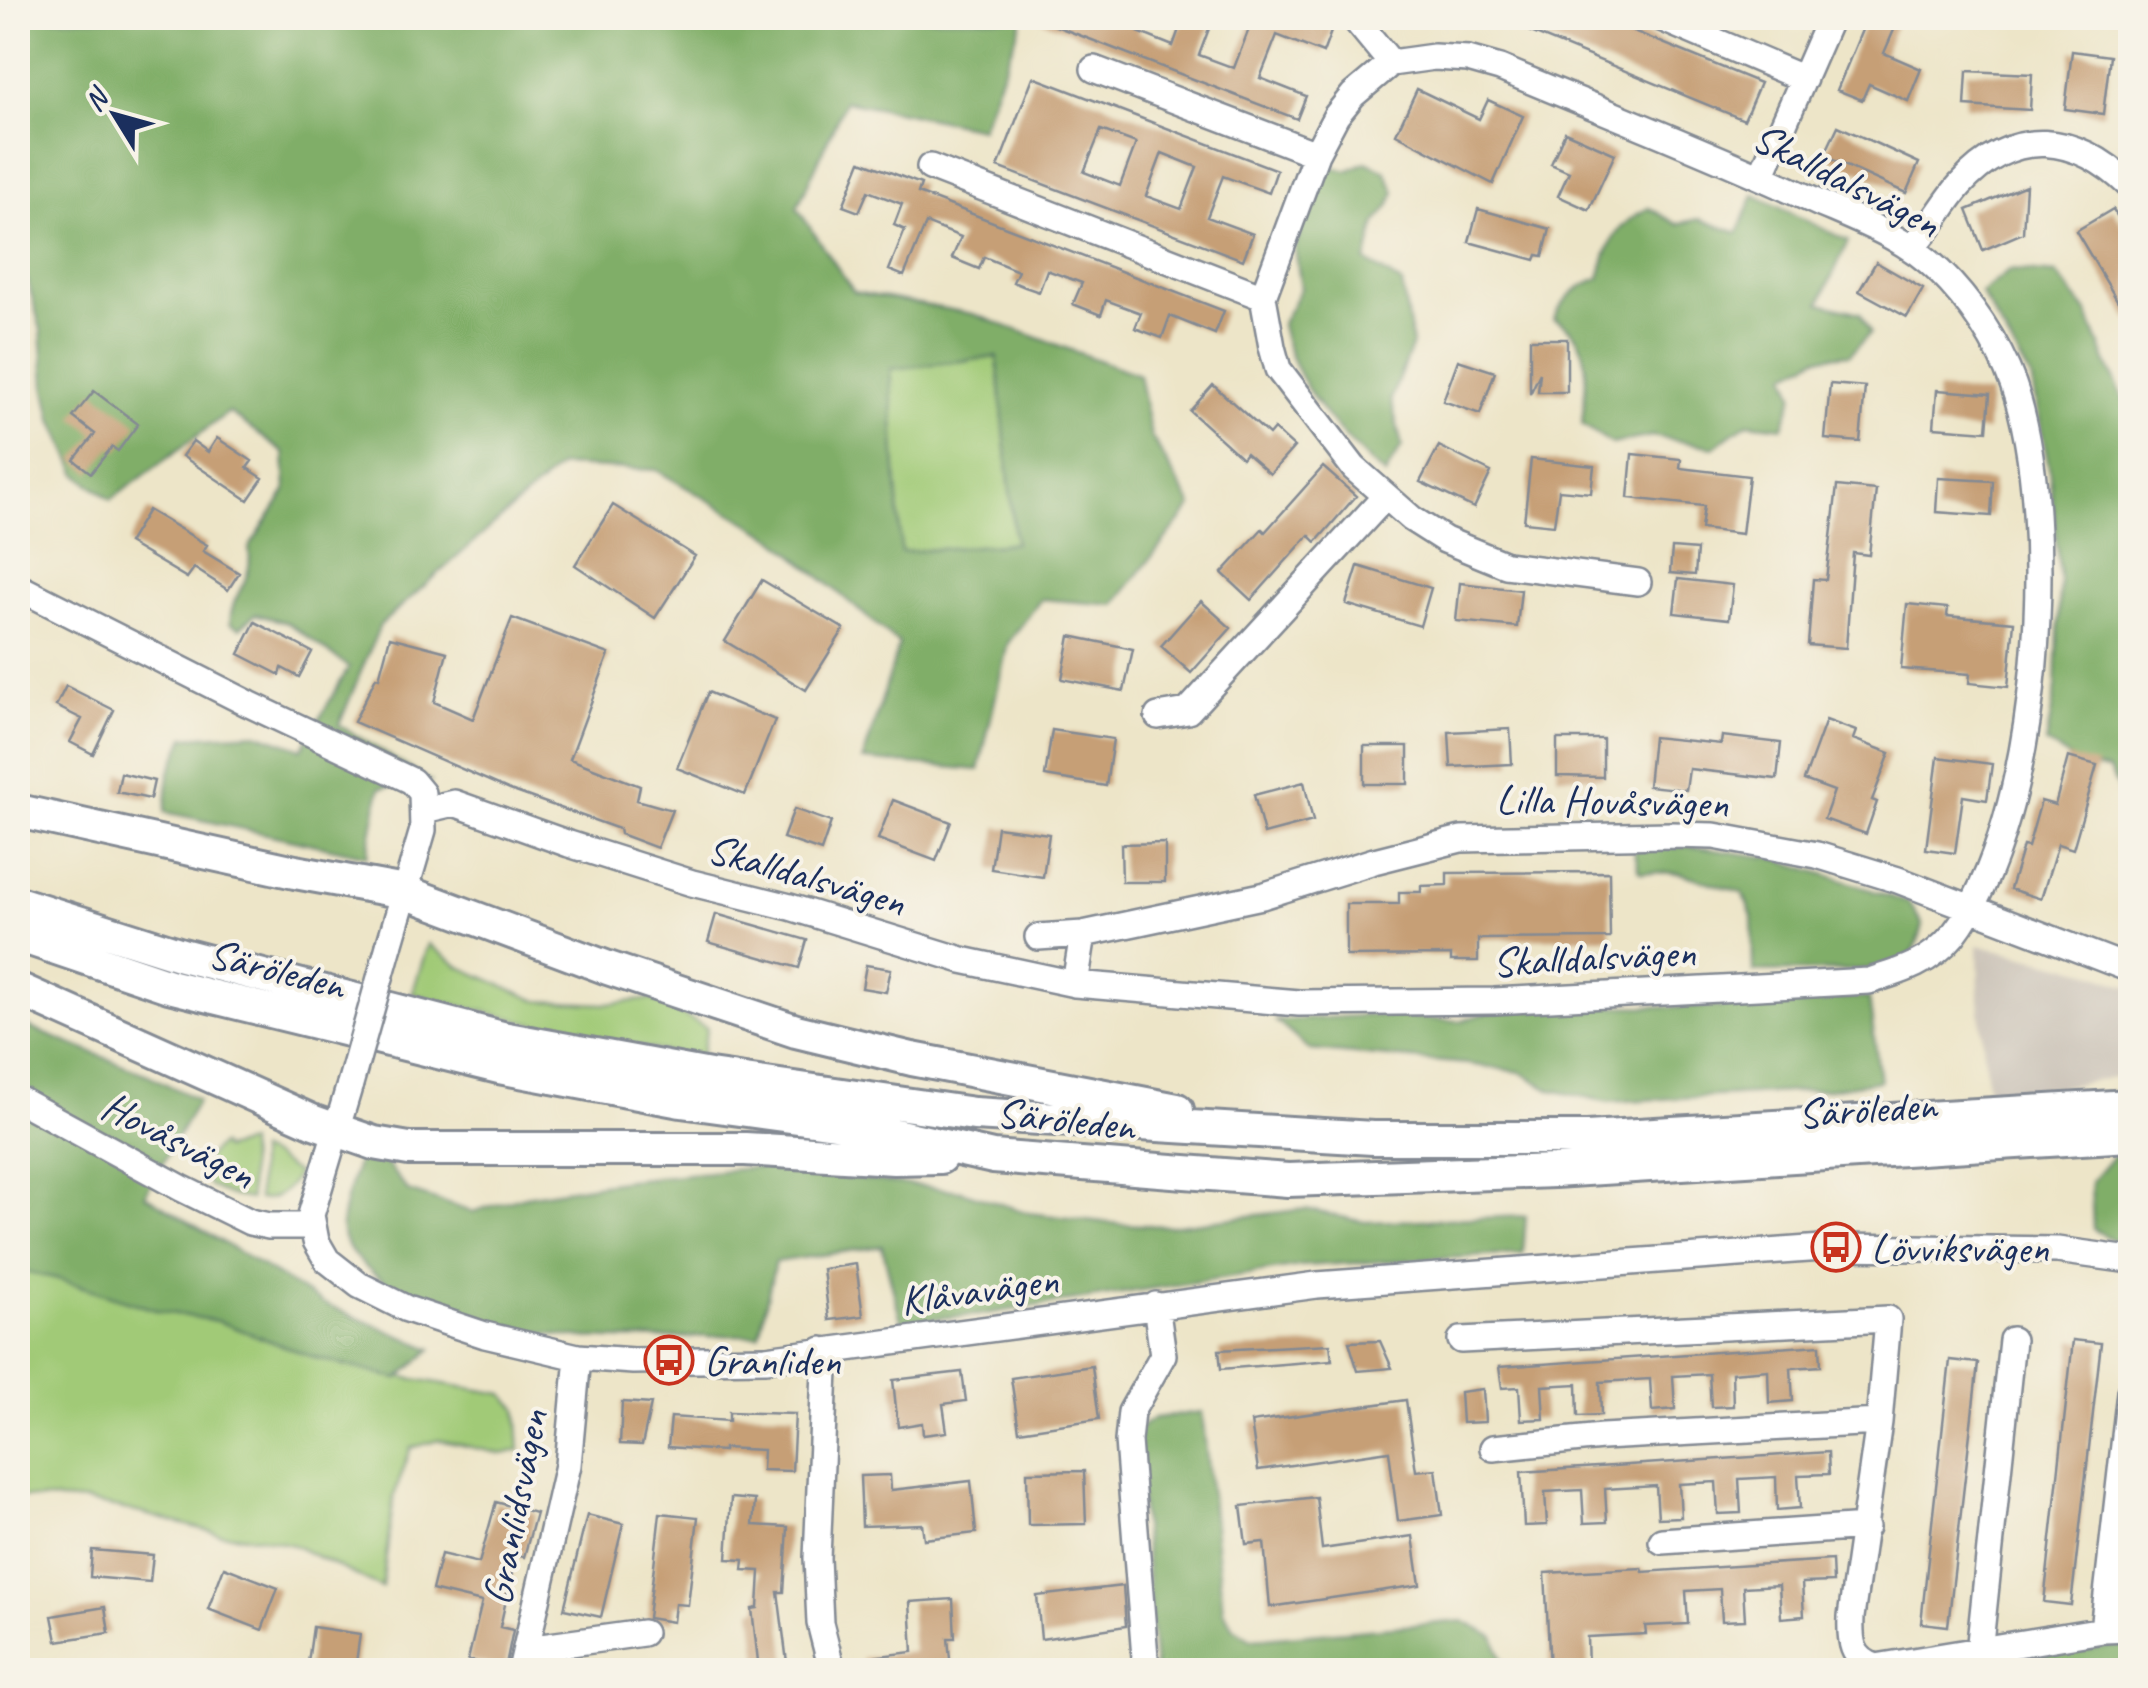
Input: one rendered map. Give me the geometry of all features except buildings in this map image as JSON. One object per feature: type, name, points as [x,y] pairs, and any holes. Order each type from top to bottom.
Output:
[{"type":"main road","points":[[18,811],[405,892],[608,968],[796,1031],[912,1060],[1182,1111],[1224,1130]]},
{"type":"main road","name":"Säröleden","points":[[18,904],[198,960],[502,1038],[728,1078],[974,1114],[1373,1138],[1587,1138],[2130,1106]]},
{"type":"main road","name":"Säröleden","points":[[18,935],[170,986],[500,1066],[681,1101],[842,1123],[993,1156],[1288,1180],[1554,1171],[2130,1135]]},
{"type":"main road","points":[[18,990],[335,1130],[374,1143],[410,1149],[745,1149],[894,1158],[993,1156]]},
{"type":"street","points":[[1354,18],[1391,63],[1353,95],[1336,116],[1316,154],[1264,298],[1278,369],[1354,468],[1384,498],[1445,540],[1506,565],[1638,582]]},
{"type":"street","points":[[1661,18],[1804,79]]},
{"type":"street","points":[[1761,176],[1830,18]]},
{"type":"street","name":"Skalldalsvägen","points":[[424,810],[454,803],[692,883],[790,907],[962,960],[1075,984],[1299,1003],[1494,1001],[1869,981],[1916,968],[1951,938],[1993,862],[2018,772],[2032,687],[2038,583],[2031,466],[2012,382],[1984,326],[1939,271],[1912,247],[1761,176],[1468,58],[1434,56],[1391,63]]},
{"type":"street","points":[[1094,70],[1316,154]]},
{"type":"street","points":[[1912,247],[1964,180],[1995,157],[2020,145],[2062,144],[2098,157],[2130,186]]},
{"type":"street","points":[[930,167],[1264,298]]},
{"type":"street","points":[[1158,716],[1188,711],[1384,498]]},
{"type":"street","points":[[18,587],[249,704],[393,770],[412,781],[422,793],[423,830],[314,1198],[311,1226]]},
{"type":"street","name":"Lilla Hovåsvägen","points":[[1038,937],[1083,934],[1262,896],[1445,842],[1508,836],[1714,836],[1817,855],[1898,880],[2130,970]]},
{"type":"street","points":[[1075,984],[1083,934]]},
{"type":"street","name":"Hovåsvägen","points":[[18,1099],[250,1222],[311,1226]]},
{"type":"street","name":"Klåvavägen","points":[[311,1226],[322,1252],[334,1267],[379,1296],[485,1335],[578,1357],[633,1361],[766,1358],[1318,1285],[1836,1247],[2057,1250],[2130,1260]]},
{"type":"street","points":[[1146,1670],[1128,1442],[1131,1412],[1163,1354],[1156,1305]]},
{"type":"street","points":[[1460,1340],[1888,1318],[1879,1422],[1850,1640],[1855,1652],[1864,1663],[1876,1667],[2103,1630],[2130,1629]]},
{"type":"street","points":[[1979,1652],[2012,1340]]},
{"type":"street","points":[[822,1350],[825,1382],[817,1558],[820,1623],[832,1670]]},
{"type":"street","name":"Granlidsvägen","points":[[524,1660],[568,1465],[578,1357]]},
{"type":"street","points":[[2103,1630],[2130,1392]]},
{"type":"street","points":[[1493,1448],[1602,1436],[1879,1422]]},
{"type":"street","points":[[1662,1541],[1866,1527]]},
{"type":"street","points":[[524,1660],[643,1633]]},
{"type":"shaded area","points":[[1978,945],[2087,971],[2130,988],[2130,1074],[2056,1088],[1988,1095]]},
{"type":"green space","points":[[18,18],[1023,18],[981,128],[845,101],[797,208],[854,292],[973,314],[1139,375],[1151,436],[1192,506],[1114,605],[1041,599],[1008,643],[979,770],[863,760],[899,644],[774,538],[656,470],[560,466],[380,625],[339,725],[430,781],[380,788],[367,856],[165,812],[169,774],[185,737],[257,733],[302,749],[349,667],[288,623],[255,614],[240,628],[230,623],[248,570],[249,548],[286,491],[284,453],[229,412],[111,500],[78,475],[52,418],[41,330],[27,279],[18,277]],"holes":[[[997,357],[1015,543],[901,552],[890,369]]]},
{"type":"green space","points":[[1366,162],[1385,171],[1395,192],[1376,223],[1366,261],[1402,284],[1412,344],[1391,399],[1402,446],[1385,475],[1321,408],[1297,369],[1281,325],[1301,288],[1295,248],[1321,163],[1347,171]]},
{"type":"green space","points":[[1754,195],[1848,241],[1820,303],[1860,313],[1870,333],[1850,354],[1818,357],[1787,374],[1794,395],[1783,427],[1747,423],[1714,447],[1651,436],[1612,444],[1582,424],[1586,378],[1583,350],[1568,328],[1554,319],[1558,311],[1572,293],[1600,278],[1615,236],[1638,214],[1649,208],[1677,224],[1699,219],[1738,233]]},
{"type":"green space","points":[[2010,270],[2056,274],[2087,312],[2130,411],[2130,824],[2121,818],[2118,788],[2109,770],[2081,765],[2046,743],[2056,687],[2060,579],[2049,467],[2031,378],[1981,293]]},
{"type":"green space","points":[[997,357],[1015,543],[900,552],[890,369]]},
{"type":"green space","points":[[1688,846],[1773,858],[1909,903],[1923,925],[1917,945],[1904,959],[1872,968],[1753,972],[1752,916],[1743,893],[1679,873],[1640,872],[1634,850]]},
{"type":"green space","points":[[428,944],[460,967],[538,1001],[607,1004],[652,999],[707,1028],[701,1059],[580,1035],[412,994]]},
{"type":"green space","points":[[1796,997],[1869,998],[1880,1081],[1823,1090],[1609,1102],[1551,1090],[1520,1072],[1310,1050],[1276,1021],[1373,1015],[1461,1021],[1489,1012],[1573,1006],[1722,1007]]},
{"type":"green space","points":[[18,1023],[148,1075],[198,1100],[145,1195],[324,1304],[432,1349],[398,1379],[313,1357],[217,1321],[159,1311],[18,1270]]},
{"type":"green space","points":[[365,1137],[408,1191],[472,1212],[525,1196],[628,1180],[760,1167],[961,1191],[1029,1213],[1119,1224],[1169,1226],[1306,1209],[1365,1222],[1526,1216],[1523,1254],[1300,1266],[978,1315],[901,1321],[882,1246],[775,1262],[759,1335],[576,1337],[516,1328],[444,1309],[379,1277],[356,1257],[341,1224]]},
{"type":"green space","points":[[248,1143],[250,1199],[228,1195],[209,1185],[205,1168],[211,1153],[220,1145],[223,1149]]},
{"type":"green space","points":[[258,1151],[297,1174],[286,1189],[271,1198],[258,1199]]},
{"type":"green space","points":[[2116,1153],[2130,1154],[2130,1246],[2093,1229],[2091,1182]]},
{"type":"green space","points":[[18,1270],[159,1311],[217,1321],[313,1357],[362,1370],[503,1394],[517,1408],[520,1450],[502,1454],[439,1440],[411,1448],[394,1496],[382,1588],[293,1545],[220,1534],[87,1502],[18,1497]]},
{"type":"green space","points":[[1202,1412],[1223,1610],[1234,1628],[1251,1639],[1463,1621],[1494,1637],[1506,1670],[1155,1670],[1135,1431],[1154,1418]]},
{"type":"green space","points":[[2130,1644],[2130,1670],[1935,1670]]},
{"type":"place","name":"Lövviksvägen","points":[[1836,1247]]},
{"type":"place","name":"Granliden","points":[[669,1360]]}]
